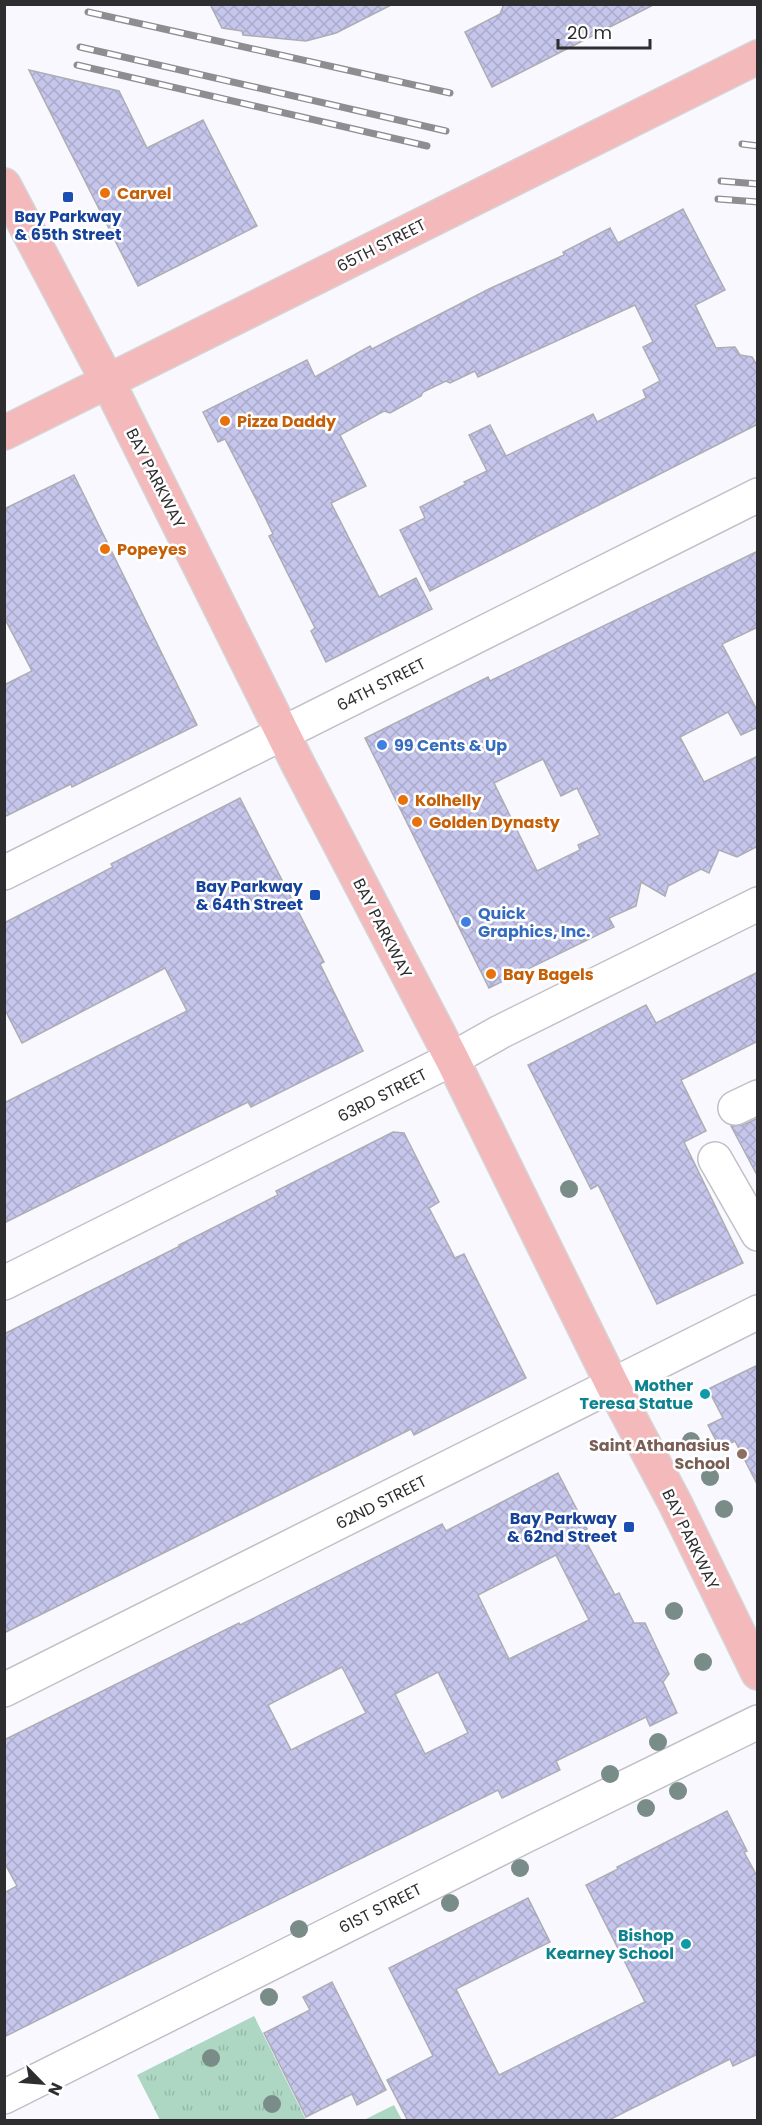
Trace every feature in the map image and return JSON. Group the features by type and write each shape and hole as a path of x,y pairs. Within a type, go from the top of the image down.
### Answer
{"main road":[{"name":"65TH STREET","path":"4,433 758,57"},
{"name":"BAY PARKWAY","path":"6,190 108,382 283,733 452,1059 758,1673"}],"street":[{"name":"64TH STREET","path":"4,873 758,495"},
{"name":"63RD STREET","path":"4,1283 758,904"},
{"path":"715,1159 758,1234"},
{"name":"62ND STREET","path":"4,1690 758,1312"},
{"name":"61ST STREET","path":"4,2097 758,1722"}],"green space":[{"path":"254,2016 306,2120 160,2120 137,2075"},
{"path":"394,2105 402,2120 364,2120"}],"building":[{"path":"210,4 393,4 336,33 306,41 243,35 242,31 222,28"},
{"path":"504,4 655,4 492,87 465,32 500,14"},
{"path":"29,70 119,91 147,148 203,120 257,226 138,286"},
{"path":"683,209 725,290 695,305 716,348 735,347 740,355 752,357 758,367 758,424 430,591 400,530 425,518 420,507 487,471 469,435 490,425 506,456 593,414 597,422 646,398 643,390 660,381 643,347 653,342 635,305 478,377 475,371 450,383 446,381 423,392 421,396 390,413 384,411 340,435 366,486 331,503 379,597 416,578 432,609 326,662 311,631 315,628 269,536 273,534 257,501 225,439 218,442 203,412 307,360 315,377 370,346 372,349 491,288 564,255 563,252 610,228 618,243"},
{"path":"74,475 197,725 72,787 71,784 4,817 4,685 32,671 4,617 4,509"},
{"path":"758,551 758,627 722,644 758,712 758,727 741,735 728,712 680,737 704,782 758,756 758,846 737,857 719,850 709,873 701,869 668,886 665,896 641,882 636,906 609,918 614,927 489,988 365,738 488,677 490,681","holes":["543,759 561,796 577,788 600,835 578,845 580,850 537,871 494,783"]},
{"path":"240,798 324,962 320,964 363,1051 251,1107 248,1102 4,1223 4,1103 187,1011 165,968 22,1043 4,1008 4,923 113,867 111,864"},
{"path":"758,972 758,1041 681,1080 706,1131 684,1142 743,1263 657,1304 598,1185 591,1189 528,1065 646,1005 656,1023"},
{"path":"758,1118 758,1177 731,1126 743,1125"},
{"path":"393,1132 404,1133 439,1202 429,1208 455,1258 464,1254 526,1378 414,1435 411,1429 4,1633 4,1334 180,1246 278,1195 276,1191"},
{"name":"Saint Athanasius School","path":"758,1365 758,1486 735,1441 720,1448 708,1425 723,1418 708,1389"},
{"path":"558,1473 587,1529 581,1532 615,1595 619,1593 634,1623 645,1623 669,1674 663,1682 677,1713 650,1726 646,1717 556,1761 560,1770 502,1798 498,1790 4,2037 4,1893 17,1886 4,1862 4,1740 442,1524 446,1531","holes":["556,1555 589,1620 509,1659 478,1595","342,1667 366,1713 291,1750 268,1705","438,1672 468,1733 425,1754 395,1694"]},
{"name":"Bishop Kearney School","path":"727,1811 758,1878 758,2054 733,2066 730,2059 607,2121 408,2121 387,2080 433,2056 389,1968 528,1898 550,1942 456,1989 499,2075 645,2002 586,1885"},
{"path":"332,1982 386,2090 357,2105 352,2094 306,2117 264,2033 310,2010 303,1997"}],"railway":[{"path":"88,12 450,93"},
{"path":"80,47 446,131"},
{"path":"77,65 427,146"},
{"path":"742,144 758,146"},
{"path":"721,181 758,184"},
{"path":"718,199 758,202"}],"place":[{"name":"Carvel","path":"105,193"},
{"name":"Bay Parkway & 65th Street","path":"68,197"},
{"name":"Pizza Daddy","path":"225,421"},
{"name":"Popeyes","path":"105,549"},
{"name":"99 Cents & Up","path":"382,745"},
{"name":"Kolhelly","path":"403,800"},
{"name":"Golden Dynasty","path":"417,822"},
{"name":"Bay Parkway & 64th Street","path":"315,895"},
{"name":"Quick Graphics, Inc.","path":"466,922"},
{"name":"Bay Bagels","path":"491,974"},
{"name":"Mother Teresa Statue","path":"705,1394"},
{"name":"Saint Athanasius School","path":"742,1454"},
{"name":"Bay Parkway & 62nd Street","path":"629,1527"},
{"name":"Bishop Kearney School","path":"686,1944"}]}
